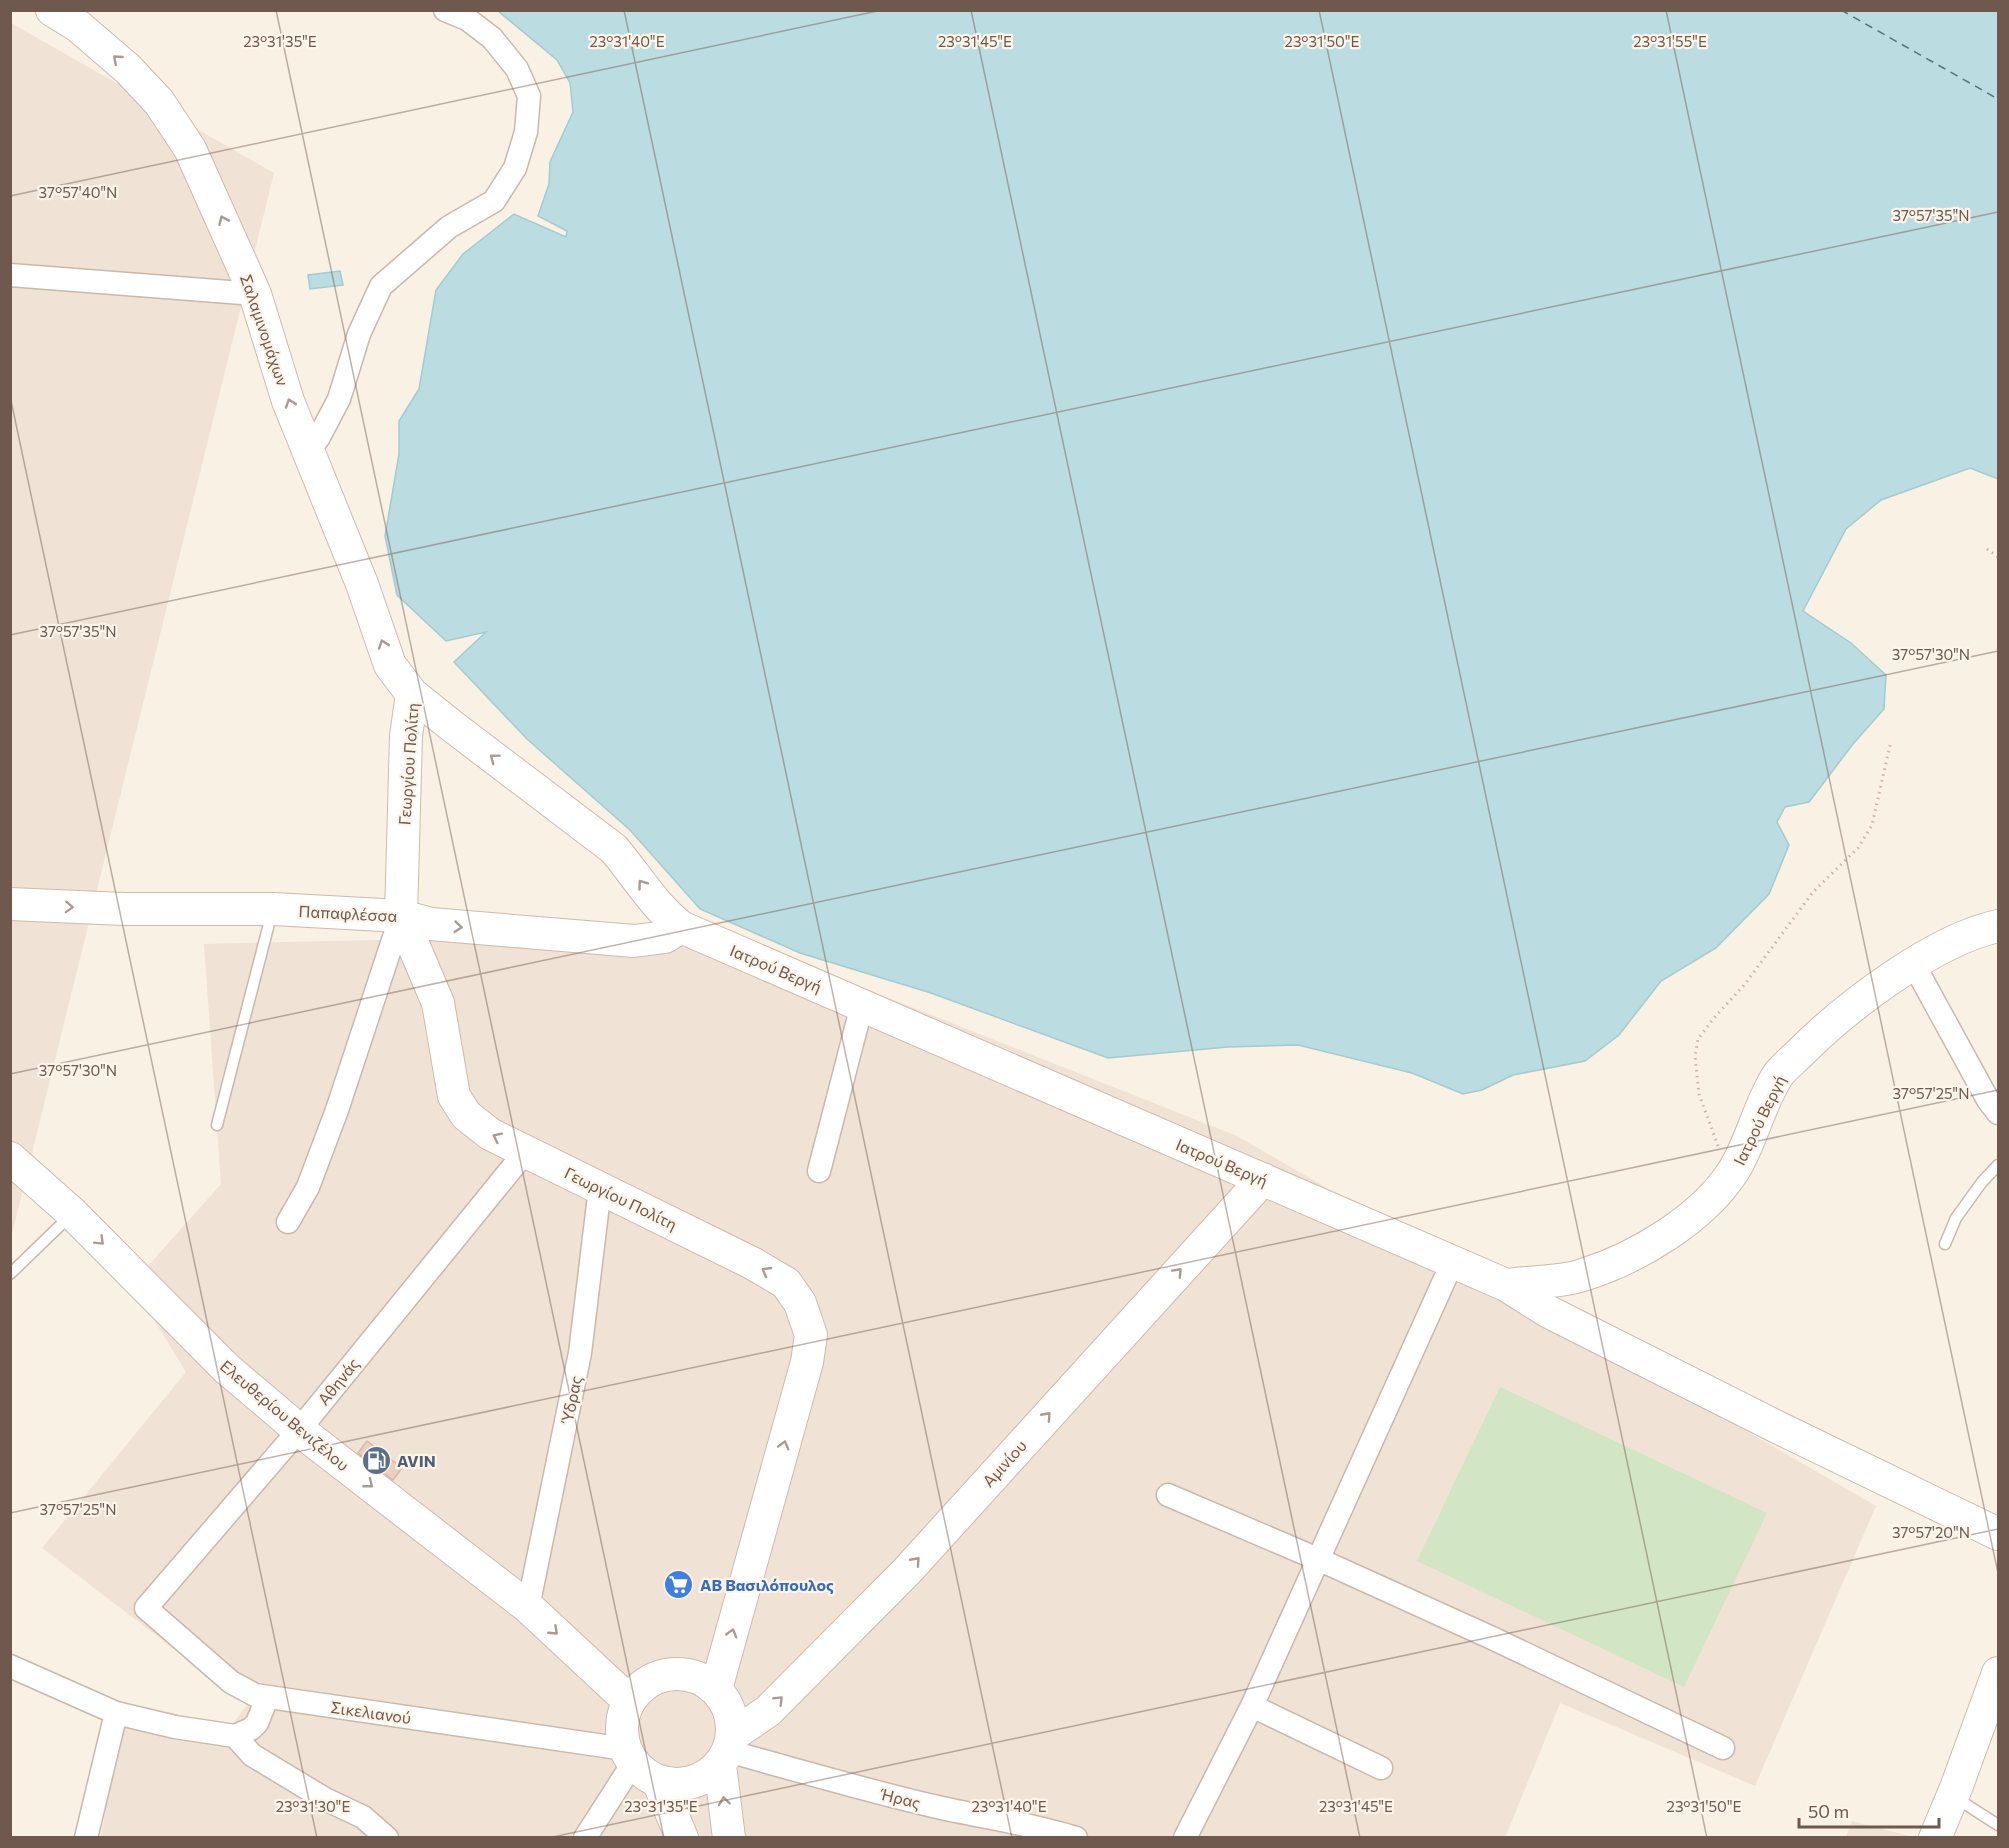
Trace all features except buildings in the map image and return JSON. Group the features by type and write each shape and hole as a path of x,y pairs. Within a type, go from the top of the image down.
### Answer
{"main road":[{"name":"Σαλαμινομάχων","path":"52,10 78,26 128,69 159,102 190,149 255,294 288,401 362,584 390,665 412,694"},
{"name":"Γεωργίου Πολίτη","path":"412,694 406,736 401,916 438,1003 454,1096 466,1115 490,1134 752,1263 786,1283 800,1303 811,1335 807,1362 716,1689"},
{"name":"Ιατρού Βεργή","path":"412,694 614,849 663,913 681,927 1506,1285 1581,1276 1619,1261 1658,1240 1695,1214 1734,1170 1779,1074 1810,1043 1861,999 1914,965 1946,946 1985,929 1998,926"},
{"name":"Παπαφλέσσα","path":"10,904 124,909 273,909 401,916 431,924 634,941 665,937 681,927"},
{"name":"Ελευθερίου Βενιζέλου","path":"10,1158 72,1214 226,1368 299,1430 528,1607 629,1701"},
{"name":"Αμινίου","path":"727,1750 907,1571 1263,1179"},
{"path":"1506,1285 1549,1312 1777,1427 1998,1534"},
{"path":"1935,1838 1953,1796 1998,1673"},
{"path":"682,1838 621,1733 623,1716 629,1701 640,1688 654,1679 670,1674 687,1674 716,1689 726,1702 732,1718 727,1750 729,1838"},
{"path":"638,1765 676,1785 692,1783 707,1776 727,1750"}],"street":[{"path":"308,452 319,437 339,399 359,334 381,285 448,227 494,201 515,168 526,132 529,96 517,69 492,38 467,19 445,10"},
{"path":"10,274 255,294"},
{"path":"288,1222 308,1187 333,1121 401,916"},
{"path":"1914,965 1988,1100 1998,1113"},
{"path":"819,1171 862,1005"},
{"name":"Αθηνάς","path":"146,1608 299,1430 526,1151"},
{"name":"Ύδρας","path":"528,1607 580,1353 600,1188"},
{"path":"1185,1838 1252,1706 1320,1560 1453,1261"},
{"path":"1168,1495 1320,1560 1492,1638 1723,1748"},
{"name":"Σικελιανού","path":"146,1608 231,1682 255,1695 638,1765"},
{"path":"10,1666 116,1713 175,1727 235,1736 251,1729 257,1723 267,1698"},
{"path":"1252,1706 1382,1768"},
{"path":"86,1838 116,1713"},
{"path":"235,1736 252,1755 325,1799 363,1817 387,1838"},
{"name":"Ήρας","path":"727,1750 866,1789 935,1806 1047,1828 1076,1838"},
{"path":"585,1838 638,1765"}],"lane":[{"path":"217,1125 273,909"},
{"path":"1945,1244 1956,1218 1982,1182 1998,1165"},
{"path":"10,1274 72,1214"},
{"path":"1953,1796 1998,1825"}],"path":[{"path":"1987,549 1998,557"},
{"path":"1734,1170 1716,1142 1699,1094 1695,1056 1698,1039 1745,984 1787,924 1813,892 1858,848 1872,825 1891,741"}],"shaded area":[{"path":"11,23 274,173 11,1238"},
{"path":"722,932 1237,1136 1876,1506 1755,1786 1560,1703 1505,1838 101,1837 122,1708 231,1726 247,1705 42,1548 186,1372 132,1284 221,1184 204,944"},
{"path":"1852,1821 1913,1837 1846,1837"}],"green space":[{"path":"1500,1387 1767,1513 1684,1687 1417,1561"}],"water":[{"path":"498,11 1998,11 1998,479 1970,468 1881,500 1846,529 1803,611 1851,643 1886,675 1884,709 1853,744 1809,802 1785,807 1777,822 1789,845 1769,894 1716,948 1661,981 1619,1035 1585,1061 1513,1075 1482,1090 1463,1094 1412,1073 1298,1045 1228,1047 1108,1058 931,993 800,953 700,909 630,830 527,739 454,662 486,632 446,641 397,595 385,536 399,454 399,421 419,389 436,290 463,254 514,214 566,237 567,231 538,216 549,184 550,162 573,112 570,83 557,60"},
{"path":"340,271 343,285 310,289 308,275"}],"ferry route":[{"path":"1841,10 1998,99"}],"place":[{"name":"AVIN","path":"376,1460"},
{"name":"ΑΒ Βασιλόπουλος","path":"679,1584"}]}
